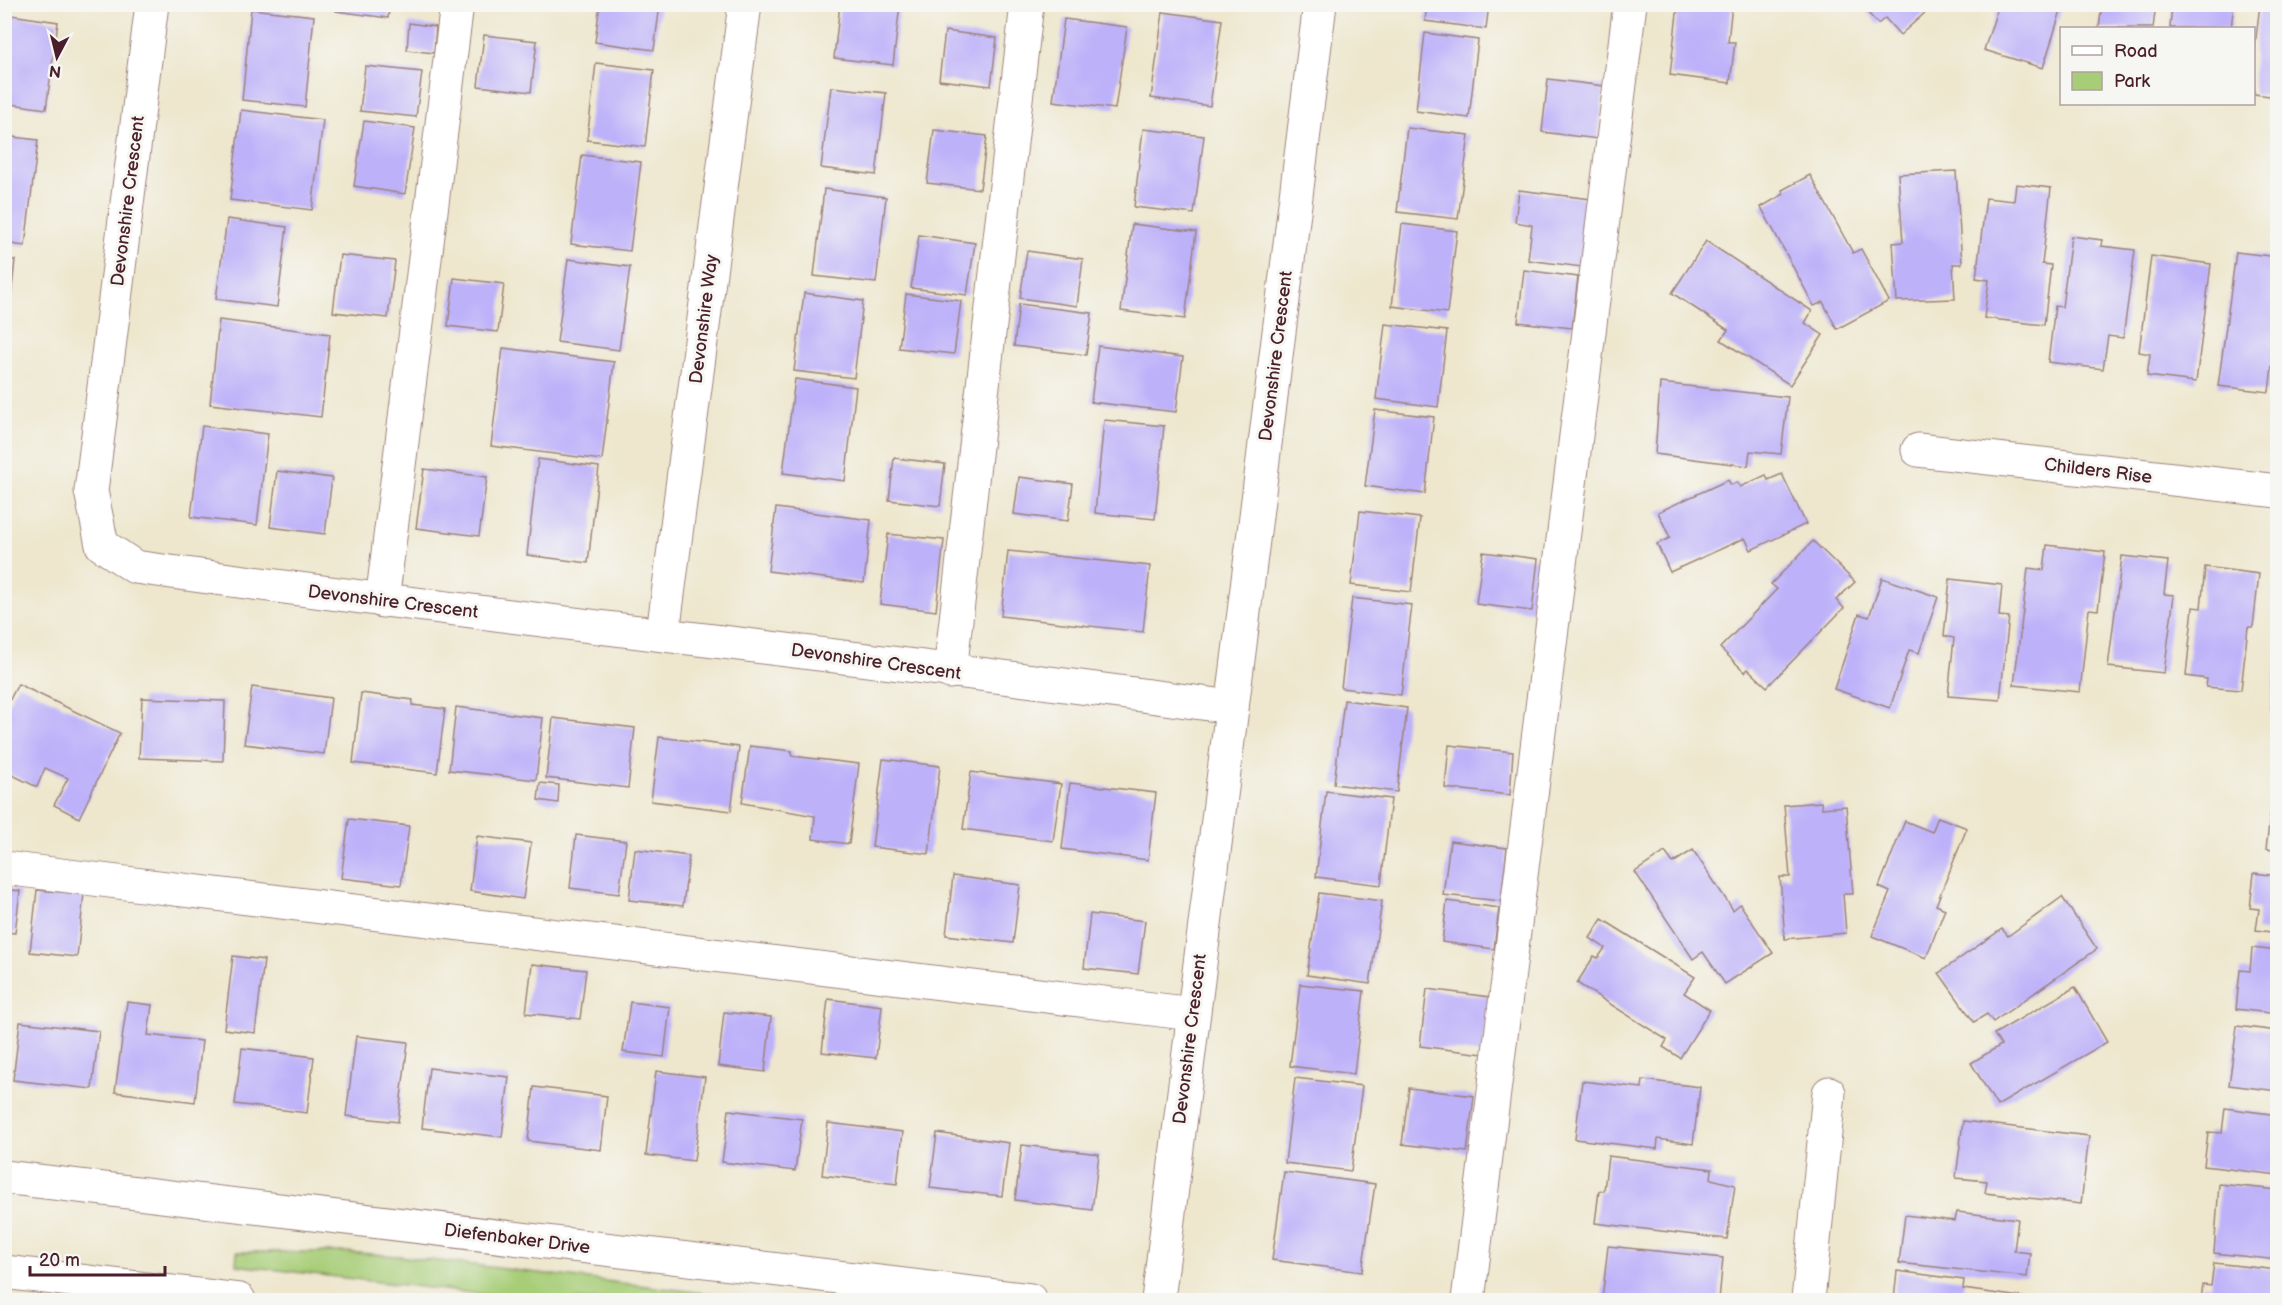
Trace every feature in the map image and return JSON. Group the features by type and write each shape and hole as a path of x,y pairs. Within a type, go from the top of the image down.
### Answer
{"street":[{"name":"Devonshire Crescent","path":"152,4 91,491 102,545 135,567 382,602 663,633 1232,707"},
{"path":"382,602 457,4"},
{"name":"Devonshire Way","path":"663,633 745,4"},
{"path":"950,672 1027,4"},
{"name":"Devonshire Crescent","path":"1158,1300 1320,4"},
{"path":"1468,1300 1630,4"},
{"name":"Childers Rise","path":"1918,450 2277,491"},
{"path":"4,868 1193,1014"},
{"path":"1808,1300 1829,1093"},
{"name":"Diefenbaker Drive","path":"4,1177 1030,1300"},
{"path":"4,1272 159,1296 239,1300"}],"green space":[{"path":"237,1252 345,1252 398,1256 762,1300 529,1300 236,1265"}],"building":[{"path":"337,4 390,4 388,18 336,11"},
{"path":"600,4 660,4 654,50 595,42"},
{"path":"840,4 900,4 893,65 834,58"},
{"path":"1427,4 1489,4 1486,29 1425,21"},
{"path":"1678,4 1732,4 1728,42 1735,42 1730,83 1670,75"},
{"path":"1860,4 1935,4 1900,35 1885,18 1878,24"},
{"path":"1999,4 2063,4 2043,68 1984,50"},
{"path":"2102,4 2156,4 2153,27 2099,27"},
{"path":"2172,4 2234,4 2231,27 2170,27"},
{"path":"2260,4 2278,4 2278,97 2255,94 2255,46"},
{"path":"251,9 314,16 305,107 242,100"},
{"path":"1163,12 1222,20 1210,106 1151,98"},
{"path":"4,14 58,22 46,109 4,103"},
{"path":"1064,19 1127,27 1115,109 1053,101"},
{"path":"409,23 436,27 434,53 407,50"},
{"path":"945,31 997,38 991,86 939,80"},
{"path":"1425,33 1478,40 1469,118 1416,111"},
{"path":"484,35 537,41 531,92 478,86"},
{"path":"596,63 654,70 645,147 587,140"},
{"path":"365,66 422,72 416,117 360,111"},
{"path":"1548,79 1604,86 1598,139 1542,132"},
{"path":"831,87 886,93 876,175 821,168"},
{"path":"241,110 323,120 312,210 230,200"},
{"path":"364,121 415,128 405,194 354,186"},
{"path":"1407,128 1469,135 1458,219 1397,212"},
{"path":"1143,129 1204,136 1194,214 1134,207"},
{"path":"934,130 987,136 980,189 927,183"},
{"path":"4,136 38,140 25,246 4,243"},
{"path":"582,155 641,162 630,251 571,244"},
{"path":"1956,171 1962,264 1953,264 1955,299 1897,301 1893,243 1903,242 1898,174"},
{"path":"1810,175 1853,253 1861,249 1889,301 1837,329 1823,302 1814,306 1761,207 1784,194 1782,190"},
{"path":"2016,184 2051,188 2042,264 2051,265 2044,325 1984,318 1989,280 1976,278 1986,198 2014,201"},
{"path":"824,189 886,197 876,283 814,276"},
{"path":"1519,190 1591,199 1582,267 1528,260 1532,225 1515,222"},
{"path":"227,219 287,227 277,307 216,299"},
{"path":"1132,224 1196,232 1185,319 1121,311"},
{"path":"1402,224 1457,231 1447,313 1392,306"},
{"path":"919,235 975,243 967,295 911,288"},
{"path":"2071,236 2102,240 2101,246 2135,250 2123,338 2108,336 2103,369 2048,362 2055,306 2062,307"},
{"path":"1706,241 1812,311 1805,323 1823,335 1790,385 1721,340 1728,330 1672,293"},
{"path":"1027,251 1083,259 1077,306 1020,298"},
{"path":"2236,252 2278,257 2278,367 2272,366 2269,392 2218,386"},
{"path":"340,255 395,261 388,318 333,312"},
{"path":"2151,256 2211,264 2196,382 2147,376 2150,354 2139,352"},
{"path":"4,259 15,260 6,343 4,343"},
{"path":"568,259 630,267 619,350 557,342"},
{"path":"1524,270 1578,277 1572,328 1518,322"},
{"path":"454,278 504,284 498,332 448,326"},
{"path":"804,293 863,301 854,378 794,371"},
{"path":"906,294 961,301 954,354 899,348"},
{"path":"1019,304 1092,313 1086,355 1014,346"},
{"path":"219,320 330,334 321,417 210,404"},
{"path":"1385,324 1447,331 1438,407 1376,399"},
{"path":"1098,346 1183,357 1176,412 1091,402"},
{"path":"503,348 614,362 602,460 491,446"},
{"path":"795,379 856,387 845,481 783,473"},
{"path":"1660,383 1788,397 1781,454 1750,451 1748,466 1655,454"},
{"path":"1375,410 1434,417 1425,494 1365,486"},
{"path":"1104,420 1164,426 1155,519 1095,513"},
{"path":"202,426 268,434 257,525 191,517"},
{"path":"894,458 945,464 940,506 889,500"},
{"path":"538,459 599,467 588,563 527,555"},
{"path":"424,469 487,477 479,536 416,528"},
{"path":"277,471 332,478 325,534 270,527"},
{"path":"1782,474 1806,524 1751,550 1745,538 1670,572 1657,544 1670,538 1658,512 1728,480 1731,485 1737,482 1740,487 1766,475 1768,480"},
{"path":"1019,477 1073,484 1068,521 1014,514"},
{"path":"776,508 871,520 864,583 768,571"},
{"path":"1360,511 1420,518 1411,592 1351,585"},
{"path":"888,534 944,540 936,611 880,604"},
{"path":"1813,541 1855,582 1836,600 1844,608 1767,687 1748,669 1745,672 1720,648 1777,589 1771,584"},
{"path":"2047,545 2105,552 2098,610 2089,609 2080,692 2014,685 2028,568 2044,570"},
{"path":"1008,551 1150,566 1143,632 1001,616"},
{"path":"1483,552 1538,559 1532,611 1476,604"},
{"path":"2122,556 2168,561 2164,594 2174,595 2164,673 2108,667"},
{"path":"2205,567 2259,574 2253,627 2248,627 2241,690 2206,687 2207,679 2186,676 2193,607 2201,608"},
{"path":"1882,578 1938,597 1919,653 1909,650 1890,708 1834,689 1859,614 1869,617"},
{"path":"1950,579 2002,585 1999,616 2009,617 2000,700 1948,696 1954,638 1944,636"},
{"path":"1352,598 1412,605 1401,695 1341,688"},
{"path":"2276,670 2278,670 2278,711 2271,710"},
{"path":"18,684 120,733 79,818 54,805 68,778 45,768 37,787 4,771 4,711"},
{"path":"252,687 331,698 324,754 244,744"},
{"path":"361,693 413,700 412,705 445,709 437,773 353,763"},
{"path":"142,698 225,701 223,761 139,758"},
{"path":"1344,700 1407,708 1397,792 1334,784"},
{"path":"456,707 543,718 536,780 449,770"},
{"path":"553,718 635,728 628,788 546,778"},
{"path":"659,737 739,747 731,811 651,801"},
{"path":"1449,745 1513,752 1510,795 1445,788"},
{"path":"750,746 792,751 792,756 859,764 849,844 813,839 815,816 742,803"},
{"path":"883,759 940,766 929,854 872,847"},
{"path":"971,772 1061,784 1053,841 963,829"},
{"path":"540,783 559,785 558,803 538,800"},
{"path":"1070,783 1156,793 1148,860 1062,849"},
{"path":"1326,791 1391,799 1381,885 1316,877"},
{"path":"2273,792 2278,792 2278,851 2266,849"},
{"path":"1821,802 1822,808 1846,806 1853,894 1843,894 1846,933 1785,939 1780,877 1790,877 1784,805"},
{"path":"1938,817 1967,828 1936,905 1945,909 1926,958 1872,936 1890,892 1879,887 1905,821 1932,832"},
{"path":"349,819 409,826 401,885 341,878"},
{"path":"576,835 626,841 619,894 570,888"},
{"path":"477,836 531,843 523,899 470,891"},
{"path":"1450,841 1507,848 1501,901 1443,895"},
{"path":"635,849 689,856 683,906 629,900"},
{"path":"1693,850 1733,910 1740,904 1773,953 1725,984 1703,952 1693,959 1635,872 1665,852 1673,863"},
{"path":"2254,873 2278,876 2278,933 2256,930 2259,909 2250,908"},
{"path":"953,876 1020,885 1013,943 946,935"},
{"path":"4,889 20,891 15,933 4,932"},
{"path":"37,890 84,894 77,957 30,952"},
{"path":"1319,893 1382,901 1370,984 1307,975"},
{"path":"2062,897 2097,949 1993,1022 1987,1014 1974,1022 1939,973 2002,929 2008,936"},
{"path":"1447,901 1499,908 1494,949 1442,942"},
{"path":"1090,914 1145,921 1138,974 1084,968"},
{"path":"1602,919 1695,977 1684,993 1710,1010 1680,1058 1663,1047 1667,1040 1577,983 1594,956 1598,958 1605,948 1590,938"},
{"path":"2252,948 2278,951 2278,1014 2236,1009 2240,970 2250,971"},
{"path":"233,956 264,960 255,1033 224,1029"},
{"path":"532,964 586,970 580,1019 526,1013"},
{"path":"1300,984 1364,991 1354,1074 1290,1066"},
{"path":"2075,987 2107,1042 1997,1106 1971,1063 2001,1045 1994,1034"},
{"path":"1427,989 1490,997 1483,1054 1420,1046"},
{"path":"828,999 882,1006 876,1058 822,1052"},
{"path":"127,1002 152,1005 148,1035 202,1041 195,1102 115,1092"},
{"path":"630,1002 670,1007 664,1057 623,1052"},
{"path":"724,1012 771,1017 765,1072 718,1066"},
{"path":"20,1022 99,1031 92,1089 13,1080"},
{"path":"2237,1026 2278,1031 2278,1091 2229,1085"},
{"path":"356,1036 408,1042 398,1122 346,1116"},
{"path":"242,1048 314,1057 307,1113 235,1104"},
{"path":"429,1068 509,1077 502,1137 422,1128"},
{"path":"656,1071 705,1077 694,1161 646,1155"},
{"path":"1295,1078 1362,1086 1351,1171 1285,1163"},
{"path":"1643,1080 1700,1087 1693,1144 1658,1139 1657,1149 1575,1139 1582,1081 1642,1088"},
{"path":"534,1087 607,1096 601,1150 528,1141"},
{"path":"1409,1088 1474,1096 1467,1152 1402,1144"},
{"path":"2225,1108 2278,1115 2278,1175 2204,1166 2208,1132 2222,1133"},
{"path":"729,1110 802,1119 795,1171 722,1162"},
{"path":"1963,1121 2089,1136 2081,1204 1985,1193 1987,1181 1956,1178"},
{"path":"828,1123 903,1132 897,1184 822,1175"},
{"path":"937,1133 1009,1143 1002,1196 930,1188"},
{"path":"1022,1145 1099,1154 1092,1210 1015,1200"},
{"path":"1608,1156 1712,1169 1711,1179 1735,1185 1727,1239 1595,1223 1599,1191 1604,1191"},
{"path":"1284,1172 1375,1184 1362,1272 1272,1260"},
{"path":"2219,1184 2278,1190 2278,1260 2214,1253"},
{"path":"1957,1212 2018,1219 2014,1251 2030,1253 2027,1277 1899,1263 1905,1215 1955,1221"},
{"path":"1608,1246 1723,1258 1719,1300 1602,1300"},
{"path":"2214,1263 2278,1270 2278,1300 2201,1300 2203,1285 2211,1286"},
{"path":"1897,1271 1964,1280 1963,1289 2042,1300 1894,1300"}]}
